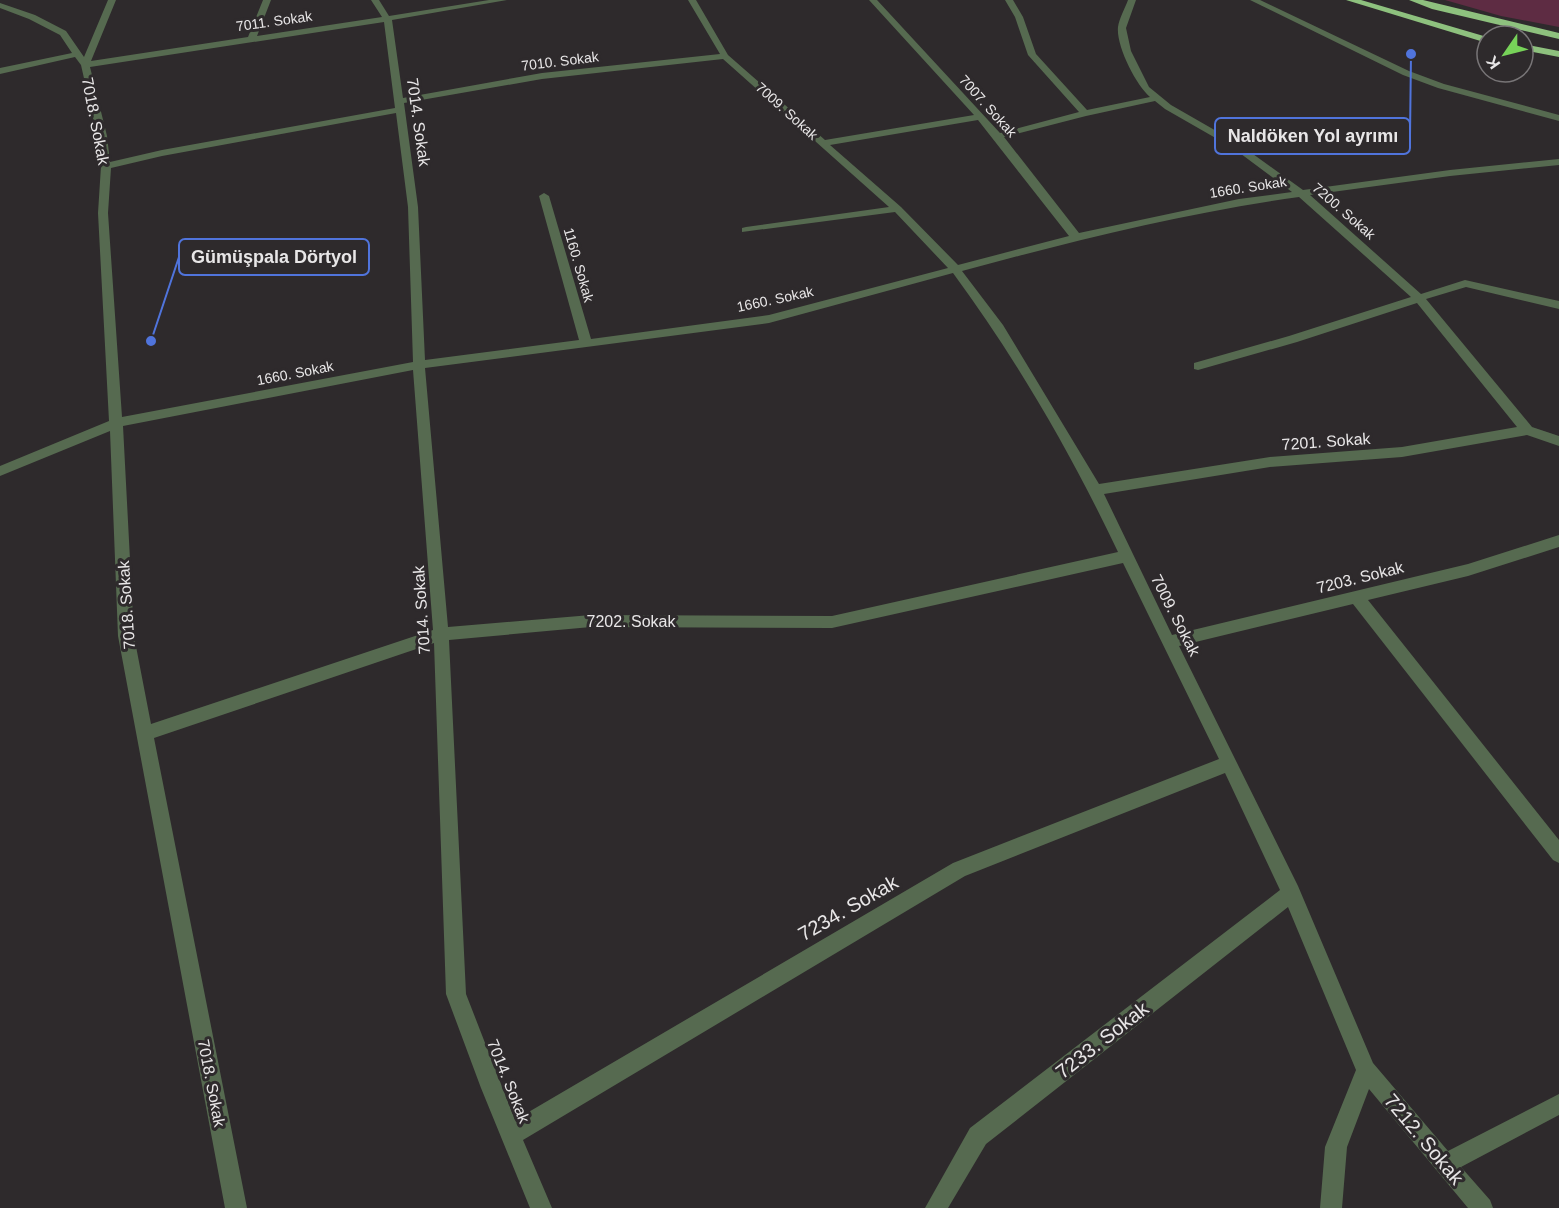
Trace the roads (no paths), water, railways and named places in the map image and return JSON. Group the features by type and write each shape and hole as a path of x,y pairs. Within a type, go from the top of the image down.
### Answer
{"highway":[{"path":"1414,0 1466,15 1559,36"},
{"path":"1357,1 1475,36"},
{"path":"1535,49 1559,54"}],"street":[{"name":"7018. Sokak","path":"112,0 81,59 102,136 106,166 102,213 116,423 126,636 236,1208"},
{"path":"252,38 267,0"},
{"name":"7014. Sokak","path":"375,0 388,20 413,207 419,365 441,634 456,994 491,1088 541,1208"},
{"name":"7011. Sokak","path":"0,71 388,20 503,0"},
{"name":"7009. Sokak","path":"692,0 725,56 897,209 955,269 997,325 1095,490 1168,642 1182,665 1291,893 1366,1070"},
{"name":"7007. Sokak","path":"873,0 998,136 1076,237"},
{"path":"1009,0 1019,17 1032,55 1085,113"},
{"name":"7200. Sokak","path":"1132,0 1122,27 1127,51 1145,88 1156,98 1236,146 1302,194 1418,297 1527,430"},
{"path":"1254,0 1322,34 1423,79 1524,110 1559,118"},
{"path":"0,4 63,33 81,59"},
{"name":"7010. Sokak","path":"106,166 542,76 725,56"},
{"path":"998,136 1085,113 1156,98"},
{"path":"823,143 981,117"},
{"name":"1660. Sokak","path":"0,471 116,423 419,365 769,319 1076,237 1239,202 1450,173 1559,162"},
{"name":"1160. Sokak","path":"544,196 586,343"},
{"path":"746,230 897,209"},
{"path":"1198,366 1293,339 1465,283 1559,305"},
{"name":"7201. Sokak","path":"1095,490 1270,462 1402,452 1527,430 1559,441"},
{"name":"7203. Sokak","path":"1168,642 1468,570 1559,541"},
{"name":"7202. Sokak","path":"144,734 248,697 441,634 591,621 832,622 1126,556"},
{"path":"1357,597 1559,854"},
{"name":"7234. Sokak","path":"511,1136 661,1044 959,869 1229,763"},
{"name":"7233. Sokak","path":"936,1208 978,1136 1291,893"},
{"path":"1331,1208 1336,1148 1366,1070"},
{"name":"7212. Sokak","path":"1366,1070 1482,1208"},
{"path":"1444,1164 1559,1104"}],"place":[{"name":"Naldöken Yol ayrımı","path":"1411,54"},
{"name":"Gümüşpala Dörtyol","path":"151,341"}]}
